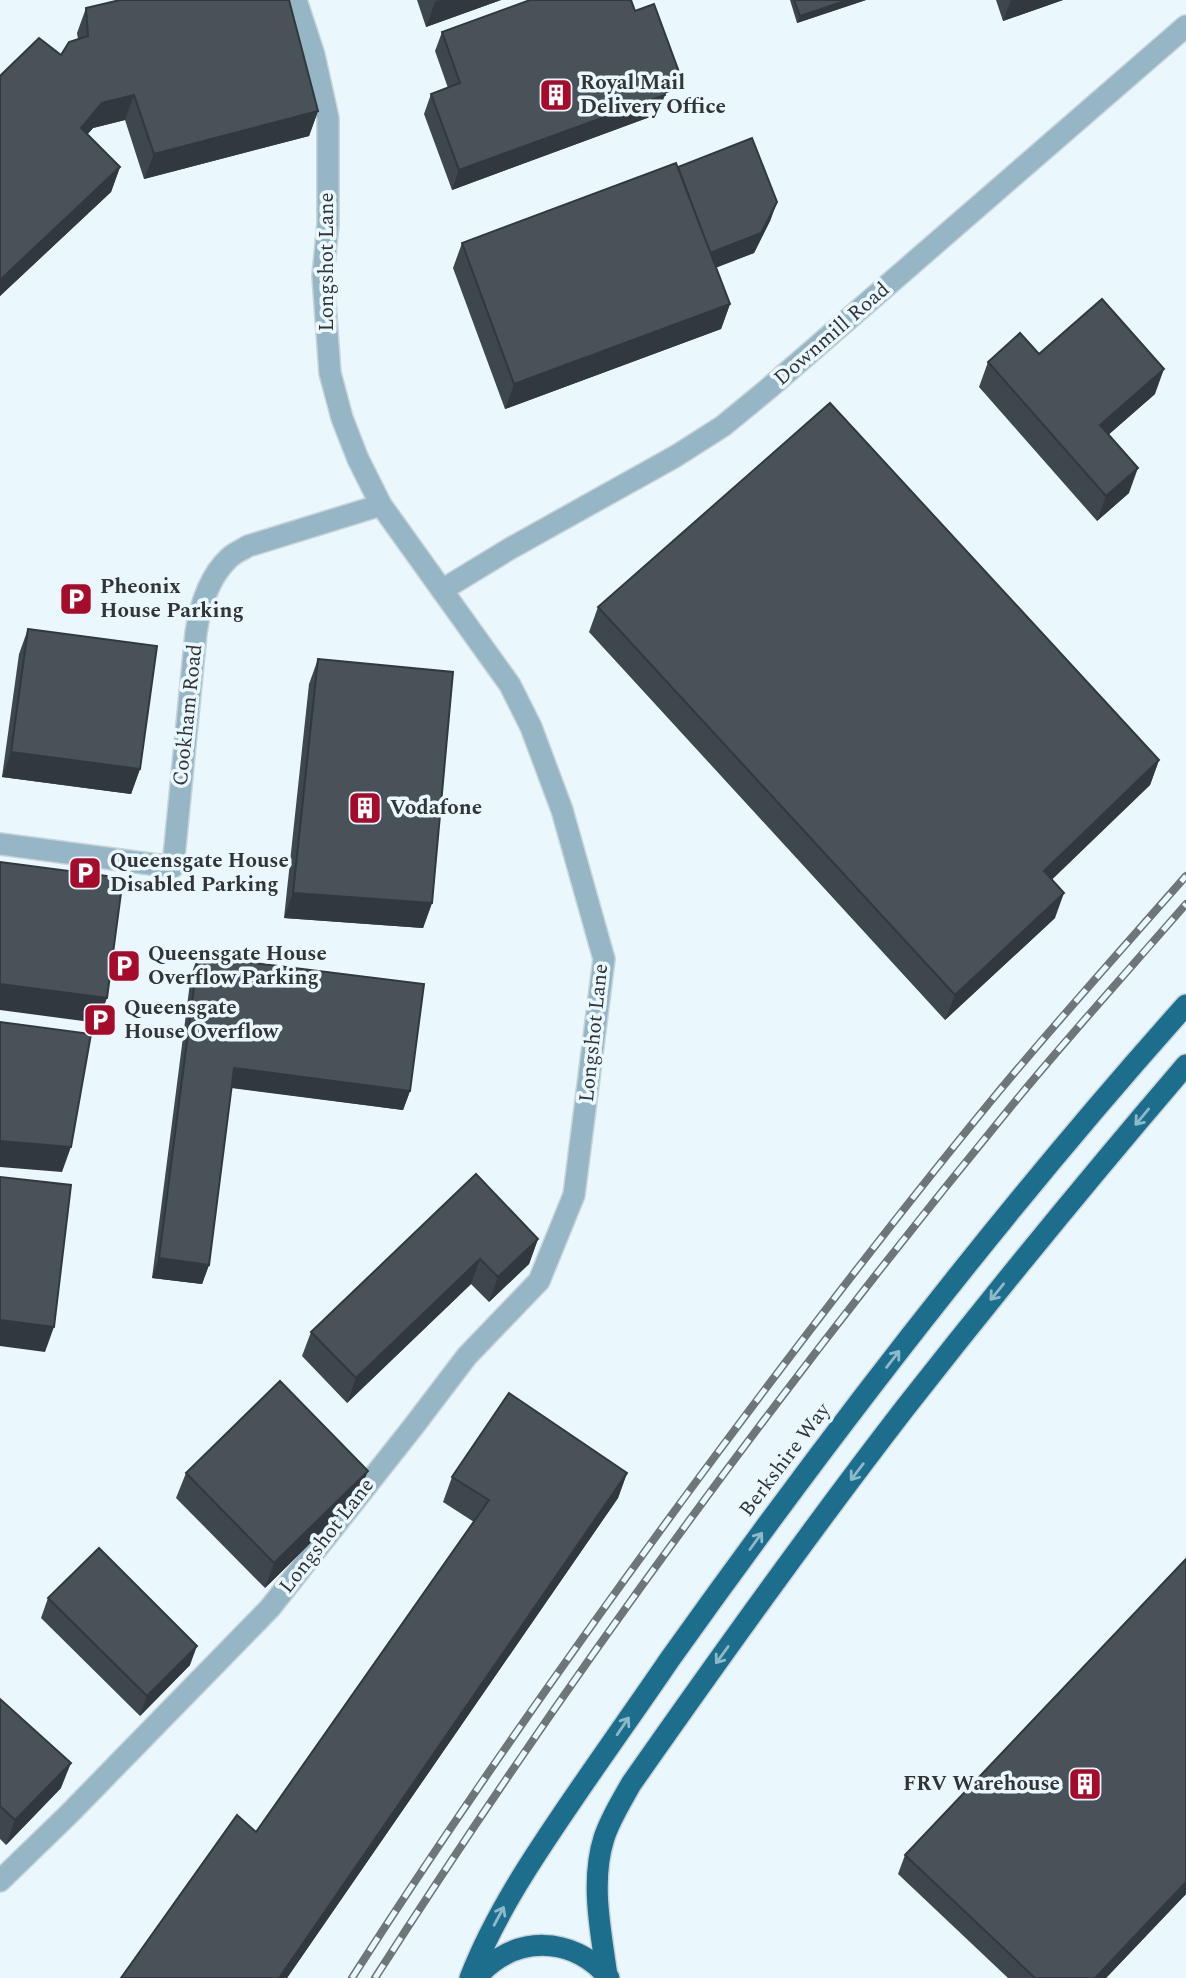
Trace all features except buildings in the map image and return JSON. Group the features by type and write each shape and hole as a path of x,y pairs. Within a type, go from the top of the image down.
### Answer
{"highway":[{"name":"Berkshire Way","path":"470,1978 504,1906 550,1833 632,1713 837,1430 1117,1083 1186,1005"},
{"path":"608,1977 599,1905 600,1858 604,1838 614,1813 631,1784 780,1575 904,1409 1038,1241 1186,1065"},
{"path":"476,1978 498,1959 528,1947 542,1945 572,1950 584,1956 608,1977"}],"street":[{"name":"Longshot Lane","path":"0,1881 270,1608 467,1356 539,1281 573,1195 604,959 562,810 531,727 510,685 381,505 358,459 342,418 330,373 323,276 328,224 328,118 314,55 296,0"},
{"name":"Downmill Road","path":"442,590 511,548 676,456 723,426 1186,26"},
{"name":"Cookham Road","path":"0,845 173,867 196,633 206,593 216,573 230,556 248,546 381,505"}],"railway":[{"path":"352,1978 566,1661 773,1379 995,1096 1186,876"},
{"path":"375,1978 448,1865 601,1643 760,1426 924,1213 1074,1031 1186,904"}],"place":[{"name":"Royal Mail Delivery Office","path":"556,95"},
{"name":"Pheonix House Parking","path":"76,599"},
{"name":"Vodafone","path":"365,808"},
{"name":"Queensgate House Disabled Parking","path":"85,873"},
{"name":"Queensgate House Overflow Parking","path":"124,966"},
{"name":"Queensgate House Overflow","path":"100,1020"},
{"name":"FRV Warehouse","path":"1085,1784"}]}
